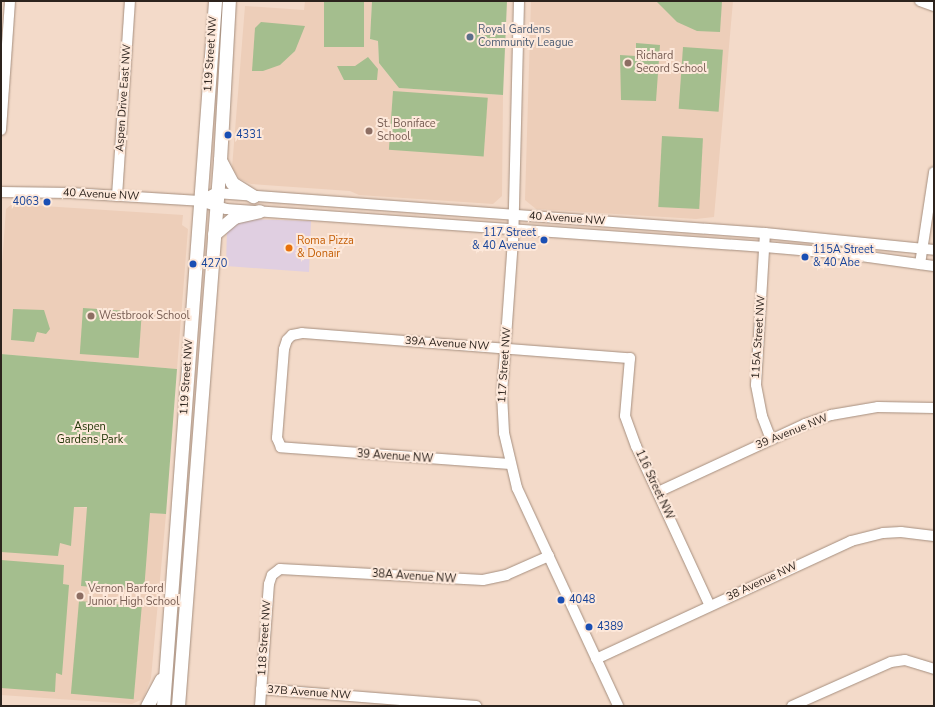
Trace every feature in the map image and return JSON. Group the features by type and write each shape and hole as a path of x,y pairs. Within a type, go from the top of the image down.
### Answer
{"main road":[{"name":"119 Street NW","path":"162,706 215,1"},
{"name":"119 Street NW","path":"178,706 216,193 220,160 229,1"},
{"path":"220,160 232,183 253,196"},
{"path":"214,234 234,217 260,211"},
{"path":"147,706 165,672"}],"street":[{"path":"1,130 10,1"},
{"name":"Aspen Drive East NW","path":"117,196 130,1"},
{"name":"117 Street NW","path":"519,1 513,229 502,406 510,464 517,488 618,706"},
{"path":"920,1 934,6"},
{"path":"920,264 934,172"},
{"name":"40 Avenue NW","path":"1,192 117,196 200,201 215,207 260,211 765,247 934,266"},
{"path":"200,201 216,193"},
{"name":"40 Avenue NW","path":"216,193 513,216 765,233 934,250"},
{"name":"115A Street NW","path":"765,233 756,385 762,416 771,439"},
{"name":"39A Avenue NW","path":"281,447 277,438 284,349 289,337 302,333 630,358"},
{"name":"116 Street NW","path":"630,358 626,416 658,492 710,606"},
{"name":"39 Avenue NW","path":"658,492 771,439 816,420 847,411 890,406 934,408"},
{"name":"39 Avenue NW","path":"281,447 510,464"},
{"name":"38 Avenue NW","path":"596,659 851,541 895,532 934,536"},
{"name":"38A Avenue NW","path":"275,571 289,567 483,580 506,575 548,556"},
{"name":"118 Street NW","path":"260,706 269,584 275,571"},
{"path":"792,706 891,662 905,660 934,669"},
{"name":"37B Avenue NW","path":"261,689 476,706"}],"shaded area":[{"name":"St. Boniface School","path":"305,1 372,1 370,39 378,41 379,63 399,88 503,95 502,196 493,204 359,195 350,191 251,184 240,179 232,168 245,6 304,10"},
{"name":"Richard Secord School","path":"531,1 733,1 714,217 696,219 536,209 525,200"},
{"name":"Westbrook School","path":"12,204 183,215 182,225 188,229 177,369 1,354 1,278 6,209"},
{"path":"246,219 311,221 309,272 226,266 227,229 230,224"},
{"name":"Vernon Barford Junior High School","path":"1,501 166,514 151,678 143,699 132,704 1,695"}],"green space":[{"path":"324,1 364,1 364,47 324,47"},
{"path":"372,1 507,1 503,95 399,88 379,63 378,41 370,39"},
{"path":"656,1 722,1 720,32 697,31 677,22"},
{"path":"261,22 305,26 295,51 280,65 263,71 252,71 255,28"},
{"path":"636,43 660,45 656,101 621,100 620,55 636,56"},
{"path":"683,47 723,50 719,112 679,109"},
{"path":"368,57 378,69 377,80 344,80 337,66 355,66"},
{"path":"393,91 488,98 484,156 389,150"},
{"path":"662,136 703,138 699,209 658,207"},
{"path":"83,308 142,312 139,358 80,354"},
{"path":"13,309 44,310 50,329 46,334 37,332 34,342 11,340"},
{"name":"Aspen Gardens Park","path":"1,354 177,369 166,514 150,513 144,591 81,586 87,507 74,507 71,546 60,543 58,556 1,552"},
{"path":"1,560 64,565 63,584 69,585 62,675 56,673 55,692 1,688"},
{"path":"79,601 142,606 134,699 71,694"}],"place":[{"name":"Royal Gardens Community League","path":"470,37"},
{"name":"Richard Secord School","path":"628,63"},
{"name":"St. Boniface School","path":"369,131"},
{"name":"4331","path":"228,135"},
{"name":"4063","path":"47,202"},
{"name":"117 Street & 40 Avenue","path":"544,240"},
{"name":"Roma Pizza & Donair","path":"289,248"},
{"name":"115A Street & 40 Abe","path":"805,257"},
{"name":"4270","path":"193,264"},
{"name":"Westbrook School","path":"91,316"},
{"name":"Vernon Barford Junior High School","path":"80,596"},
{"name":"4048","path":"561,600"},
{"name":"4389","path":"589,627"}]}
